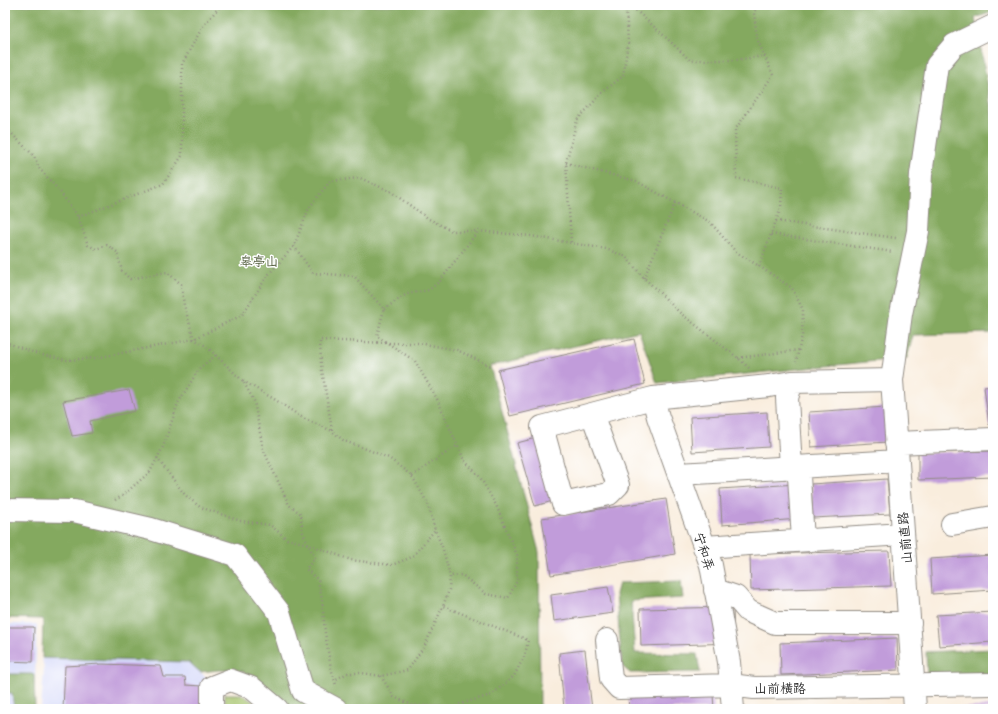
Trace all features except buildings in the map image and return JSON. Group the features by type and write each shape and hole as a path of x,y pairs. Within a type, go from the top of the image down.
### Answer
{"street":[{"name":"山前直路","path":"915,709 892,374 901,314 918,231 921,174 938,65 954,46 993,26"},
{"path":"592,414 653,398 769,386 792,382 892,374"},
{"path":"792,382 787,398 791,468 799,476 803,540"},
{"name":"宁和弄","path":"653,398 658,417 711,565 729,662 733,709"},
{"path":"678,474 791,468 993,439"},
{"path":"5,510 74,511 151,529 236,555 279,612 303,691 337,700"},
{"path":"952,524 993,517"},
{"path":"704,546 903,534"},
{"path":"715,590 736,597 748,611 775,623 910,623"},
{"name":"山前横路","path":"607,640 611,679 619,688 731,684 754,688 993,684"},
{"path":"212,709 212,687 230,680 252,688 277,709"}],"path":[{"path":"78,217 163,184 182,156 182,64 203,26 221,5"},
{"path":"378,5 392,5"},
{"path":"571,242 566,163 577,120 603,92 623,76 628,43 626,5"},
{"path":"630,5 690,60 735,60 764,56"},
{"path":"759,5 754,12 757,39 773,74 735,130 736,178 782,188 781,208 759,266"},
{"path":"5,112 9,130 34,156 39,168 61,193 78,217 88,245 96,249 106,245 117,252 122,271 130,280 167,272 181,284 184,305 194,339 206,346 243,381 303,418 332,431 344,441 362,446 389,458 412,476 428,504 450,576 449,590 443,606 425,645 408,670 381,676 362,673 348,673 334,680"},
{"path":"566,163 636,181 710,222 736,252 792,288 804,310 802,335 792,382"},
{"path":"5,342 38,354 66,360 96,358 194,339 242,315 268,275 294,246 309,208 330,181 360,178 390,191 429,219 452,232 478,231 531,236 606,249 626,256 644,278 679,312 738,358 769,386"},
{"path":"644,278 674,203"},
{"path":"776,221 914,248"},
{"path":"450,576 462,575 486,594 508,598 518,580 518,555 496,505 480,477 464,460 437,399 415,362 377,336 384,308 407,294 429,290 440,281 478,231"},
{"path":"771,234 914,248"},
{"path":"294,246 313,273 354,276 384,308"},
{"path":"332,431 321,364 320,340 387,343 419,342 457,350 490,366"},
{"path":"738,358 799,350"},
{"path":"86,514 122,496 150,472 163,447 178,403 199,369 216,355"},
{"path":"243,381 254,401 263,449 289,505 301,514 302,530 315,558 306,569 318,580 322,600 325,633 337,700"},
{"path":"412,476 458,445"},
{"path":"157,458 185,495 200,507 240,521 270,525 287,539 308,544 351,560 392,565 412,557 435,530"},
{"path":"381,676 394,697 412,705 450,708 492,695 514,676 525,655 528,640 443,606"}],"shaded area":[{"path":"5,624 37,624 34,709 5,709"},
{"path":"42,658 189,662 207,678 207,709 41,709 44,669"}],"green space":[{"name":"皋亭山","path":"5,5 993,5 993,12 975,18 993,113 993,333 913,335 907,358 657,383 639,331 490,366 539,552 540,709 289,709 243,671 219,670 200,672 189,662 42,658 43,619 5,618"},
{"path":"681,581 683,598 631,601 635,653 697,654 700,672 630,673 622,666 616,594 619,583"},
{"path":"993,649 993,676 927,677 926,652"},
{"path":"5,674 34,674 35,709 14,709 12,693 5,693"},
{"path":"225,694 241,694 264,709 225,709"}]}
